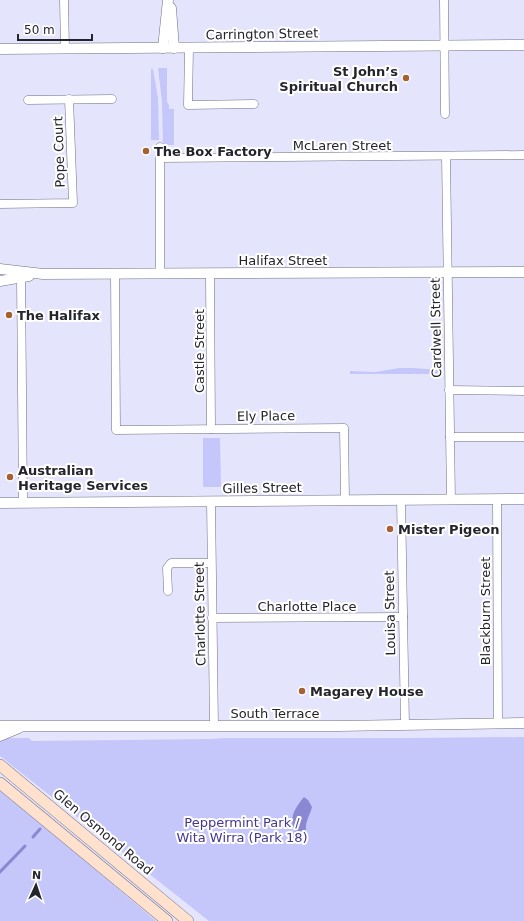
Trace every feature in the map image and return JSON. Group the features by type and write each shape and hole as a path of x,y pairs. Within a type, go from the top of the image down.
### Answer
{"main road":[{"name":"Glen Osmond Road","path":"0,765 188,921"},
{"name":"Glen Osmond Road","path":"0,783 167,921"},
{"path":"68,840 78,830"}],"street":[{"path":"64,0 64,49"},
{"path":"169,0 174,48"},
{"path":"163,48 169,0"},
{"path":"444,0 445,114"},
{"name":"Carrington Street","path":"0,49 524,45"},
{"path":"188,48 188,105 254,104"},
{"name":"Pope Court","path":"0,204 73,203 69,99"},
{"name":"Pope Court","path":"28,100 112,99"},
{"path":"160,147 160,274"},
{"name":"McLaren Street","path":"161,158 524,155"},
{"name":"Cardwell Street","path":"446,156 451,500"},
{"name":"Halifax Street","path":"0,269 43,274 524,272"},
{"name":"Halifax Street","path":"0,281 43,274"},
{"name":"Ely Place","path":"115,274 116,430 344,428 346,500"},
{"name":"Castle Street","path":"210,274 211,429"},
{"path":"21,277 23,503"},
{"path":"449,390 524,391"},
{"path":"450,437 524,437"},
{"name":"Blackburn Street","path":"497,499 498,724"},
{"name":"Gilles Street","path":"0,504 524,499"},
{"name":"Louisa Street","path":"400,500 405,725"},
{"name":"Charlotte Street","path":"211,502 214,726"},
{"path":"168,591 167,568 171,563 212,563"},
{"name":"Charlotte Place","path":"212,618 403,617"},
{"name":"South Terrace","path":"0,726 405,725 524,723"},
{"name":"South Terrace","path":"0,736 26,726"}],"green space":[{"path":"158,68 167,68 167,102 169,109 174,109 174,145 163,145 162,102"},
{"path":"151,69 153,69 158,98 159,140 151,140"},
{"path":"399,368 439,370 439,374 350,374 350,371 375,372"},
{"path":"203,438 220,438 221,487 203,487"},
{"name":"Peppermint Park / Wita Wirra (Park 18)","path":"524,737 524,921 209,921 0,756 0,738 29,738 32,741 224,738"},
{"path":"0,789 156,921 0,921"}],"shaded area":[{"path":"304,797 308,800 312,807 306,823 307,834 298,838 292,821 294,812"}],"waterway":[{"path":"33,837 40,829"},
{"path":"0,872 25,846"}],"place":[{"name":"St John’s Spiritual Church","path":"406,78"},
{"name":"The Box Factory","path":"146,151"},
{"name":"The Halifax","path":"9,315"},
{"name":"Australian Heritage Services","path":"10,477"},
{"name":"Mister Pigeon","path":"390,529"},
{"name":"Magarey House","path":"302,691"}]}
